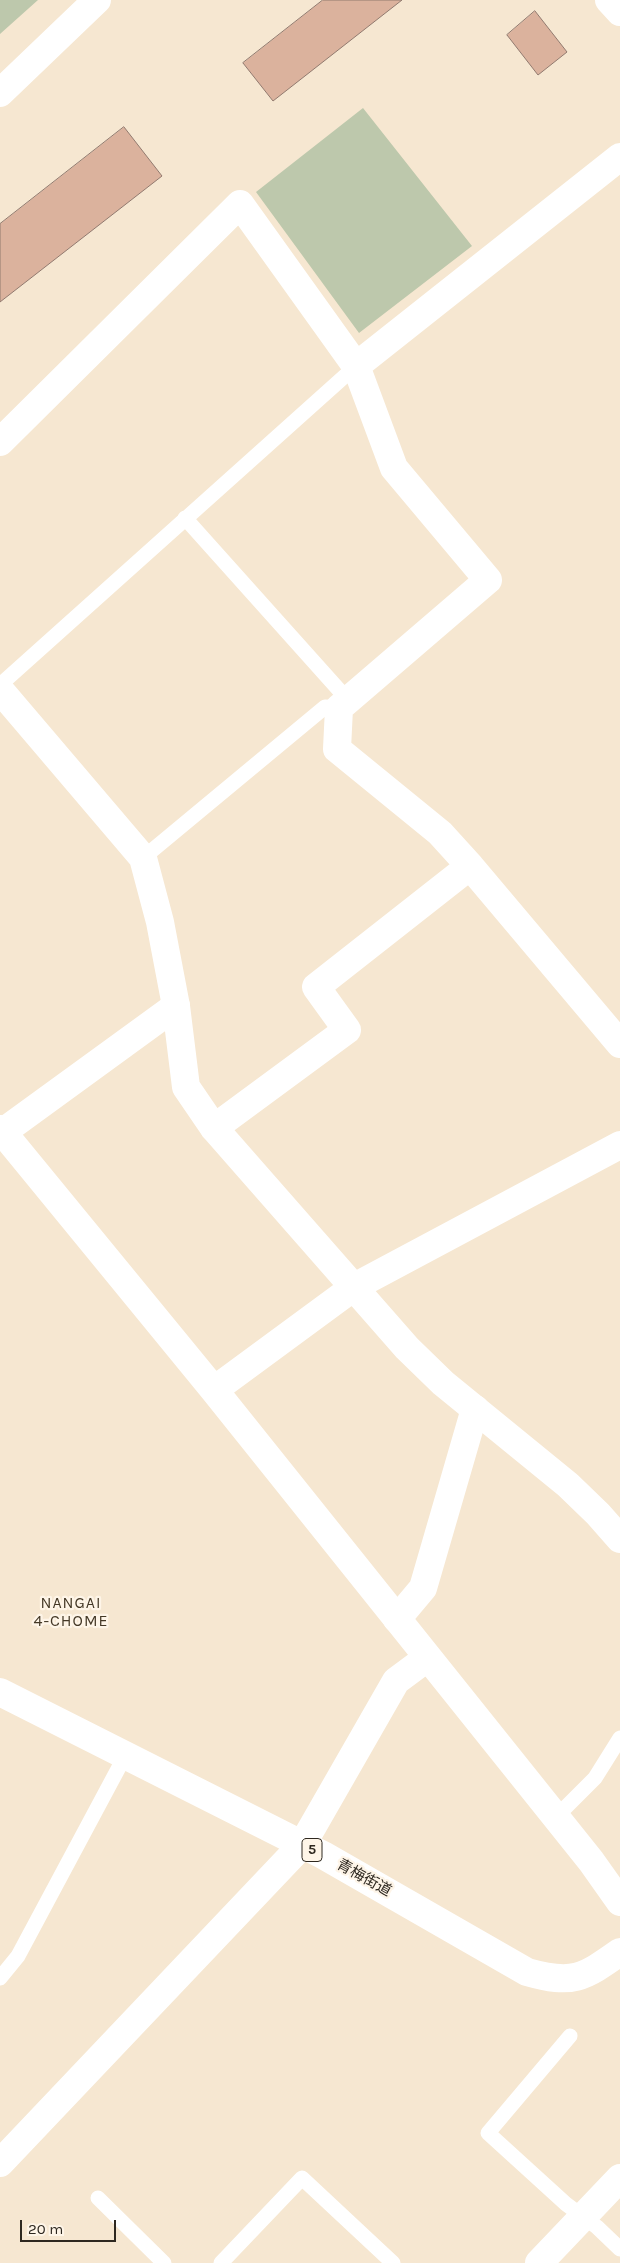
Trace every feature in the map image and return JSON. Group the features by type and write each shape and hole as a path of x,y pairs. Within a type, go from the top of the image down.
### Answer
{"street":[{"path":"0,93 97,0"},
{"path":"609,0 620,12"},
{"path":"356,366 620,157"},
{"path":"0,442 240,204 356,366 394,468 488,580 343,704 337,749 440,833 620,1044"},
{"path":"0,690 143,858 160,922 176,1006 186,1087 214,1128 407,1348 443,1383 568,1485 620,1539"},
{"path":"214,1128 347,1030 316,987 470,866"},
{"path":"176,1006 1,1131 214,1390 556,1817 620,1902"},
{"path":"214,1390 354,1287 620,1145"},
{"path":"397,1619 423,1588 474,1409"},
{"path":"0,2163 302,1845 396,1680 427,1658"},
{"name":"青梅街道","path":"0,1692 302,1845 527,1972 546,1977 578,1977 587,1974 620,1952"},
{"path":"540,2263 620,2178"}],"lane":[{"path":"0,684 356,366"},
{"path":"186,518 343,704"},
{"path":"143,858 325,707 343,704"},
{"path":"556,1817 595,1778 620,1738"},
{"path":"0,1978 18,1956 125,1756"},
{"path":"570,2036 488,2132 566,2204 620,2249"},
{"path":"221,2263 302,2178 393,2263"},
{"path":"98,2198 164,2263"}],"green space":[{"path":"0,0 38,0 0,34"},
{"path":"363,108 472,246 359,333 256,192"}],"building":[{"path":"323,0 402,0 273,101 243,63"},
{"path":"535,11 567,52 538,75 507,35"},
{"path":"124,127 162,176 0,302 0,224"}],"district":[{"name":"NANGAI 4-CHOME","path":"71,1612"}]}
